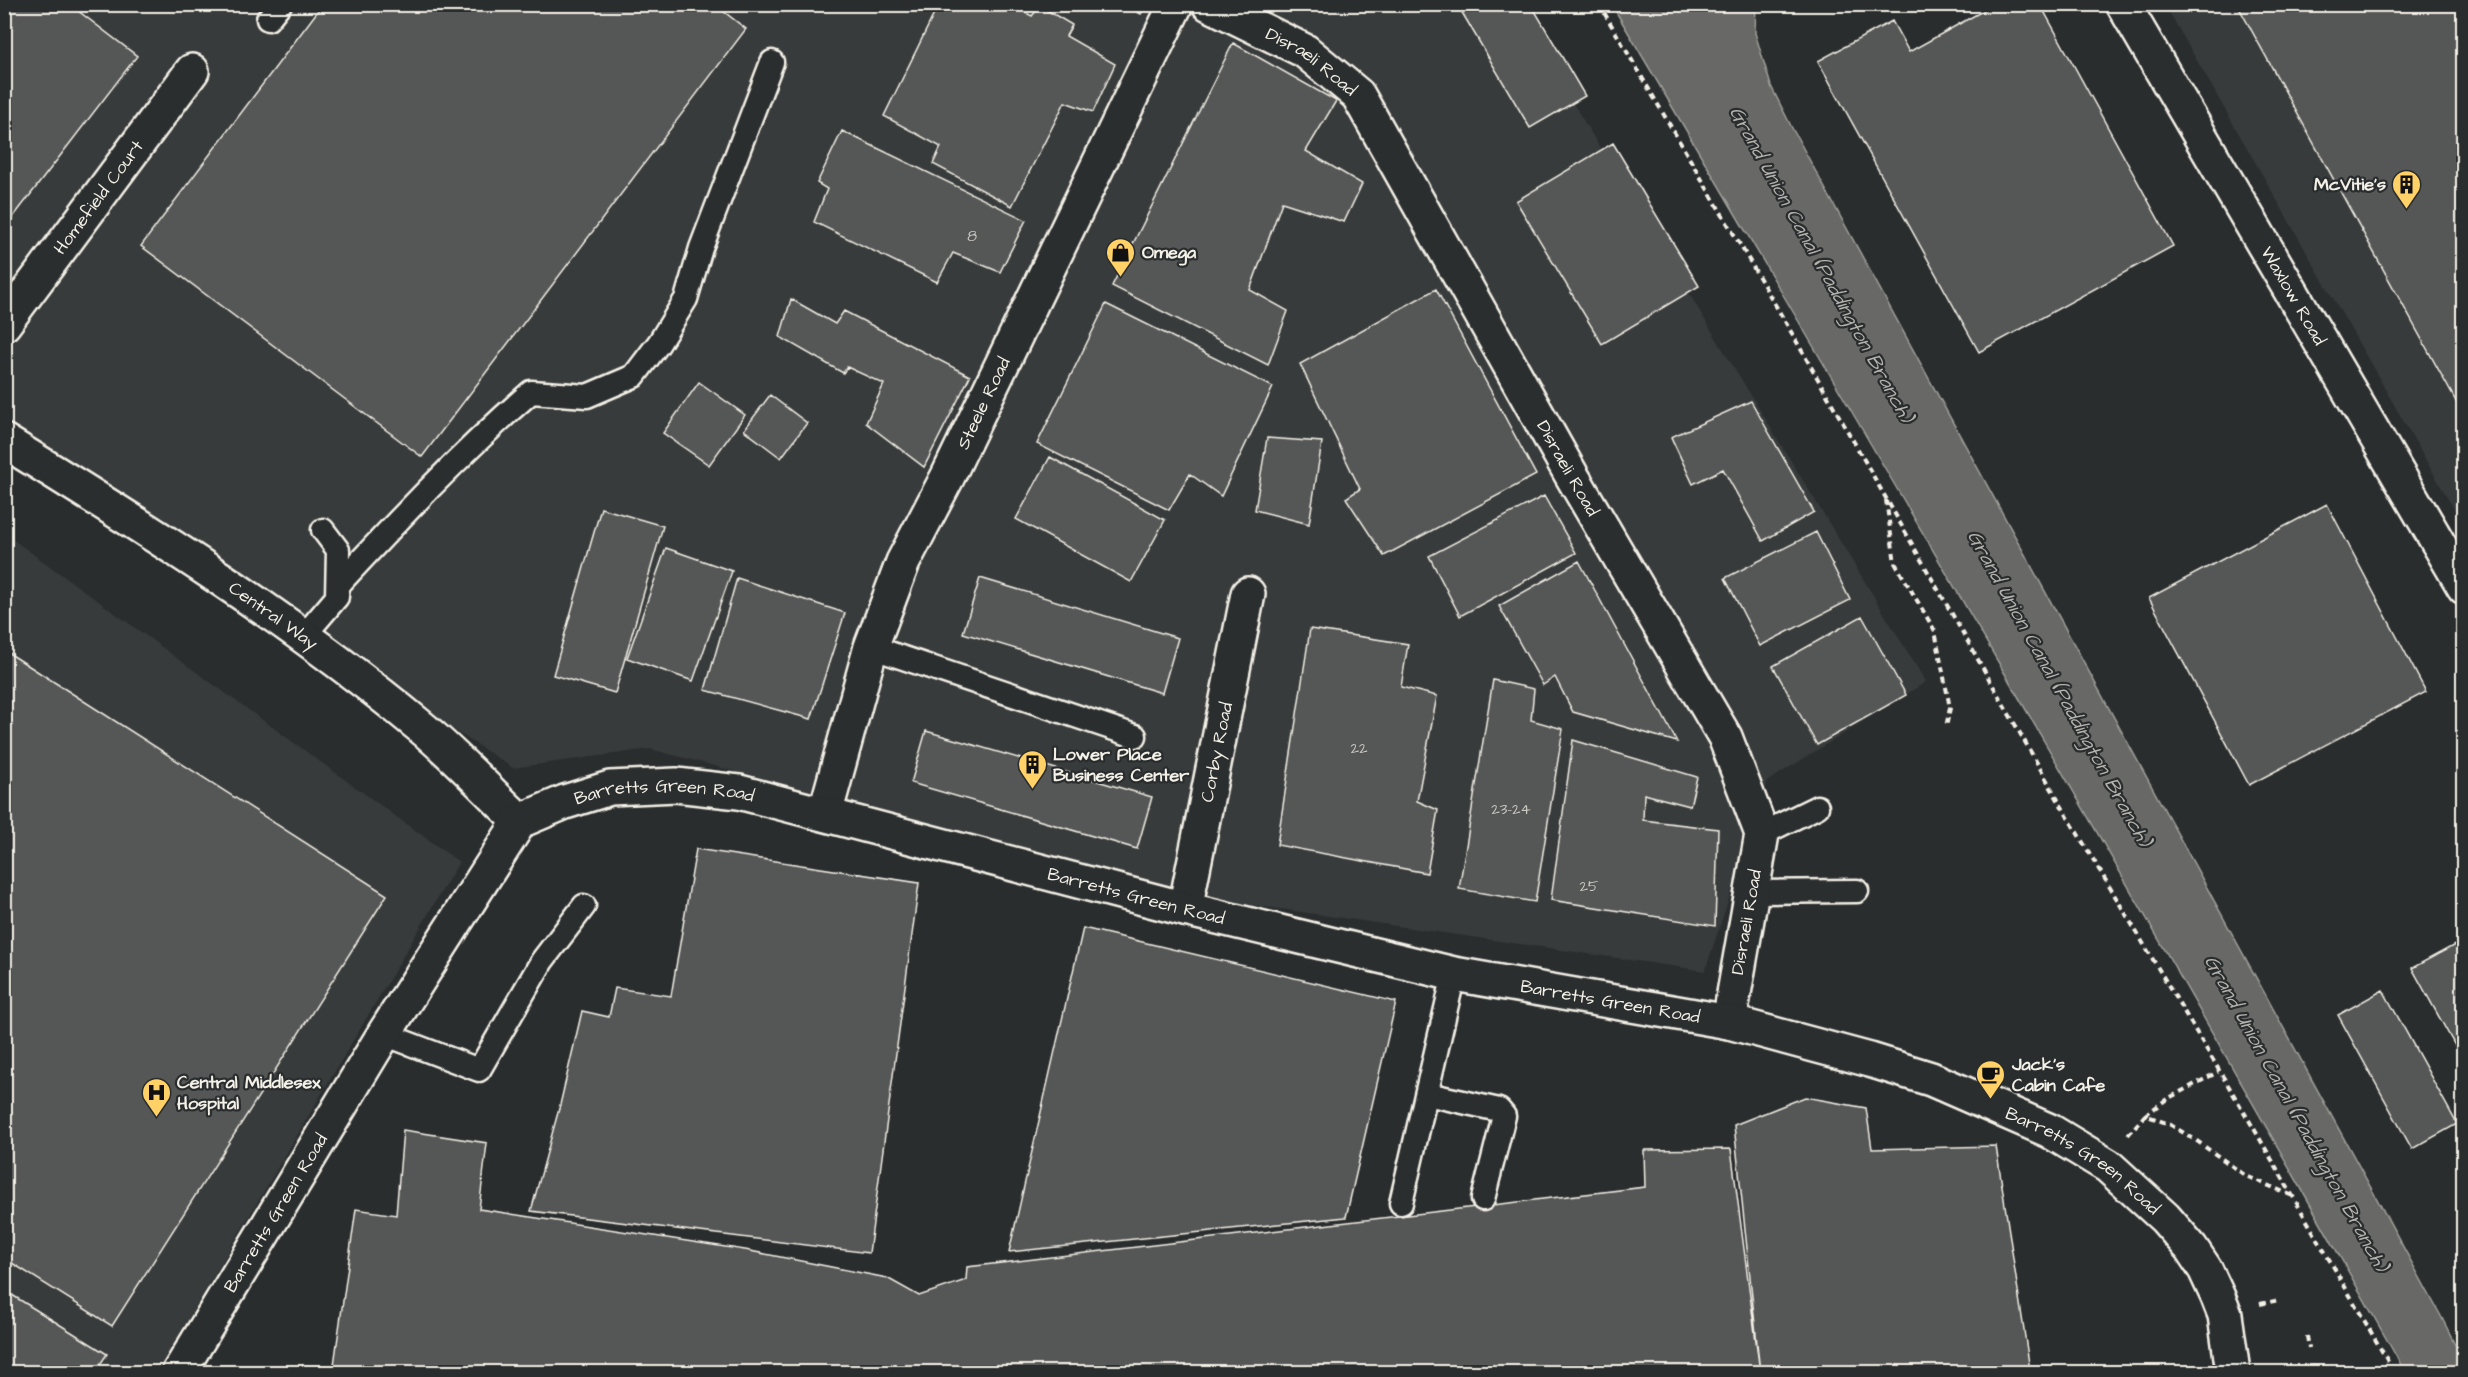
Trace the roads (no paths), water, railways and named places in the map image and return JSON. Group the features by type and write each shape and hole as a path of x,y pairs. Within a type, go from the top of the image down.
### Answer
{"street":[{"name":"Steele Road","path":"825,814 872,647 903,562 948,476 1176,4"},
{"name":"Disraeli Road","path":"1209,4 1305,51 1358,95 1572,476 1725,737 1762,834 1729,1022"},
{"name":"Waxlow Road","path":"2123,4 2463,587"},
{"name":"Homefield Court","path":"4,324 192,71"},
{"name":"Central Way","path":"4,441 127,517 303,637 422,728 520,821"},
{"name":"Corby Road","path":"1185,909 1248,594"},
{"name":"Barretts Green Road","path":"186,1367 384,1034 520,821 565,802 610,788 676,785 739,792 1185,909 1454,974 1729,1022 1870,1060 1930,1079 2050,1131 2108,1166 2165,1218 2191,1248 2205,1269 2225,1315 2233,1372"}],"lane":[{"path":"338,585 429,487 477,439 531,392 587,396 634,376 659,344 686,299 701,248 772,62"},
{"path":"303,637 337,597 338,550 323,530"},
{"path":"872,647 1136,736"},
{"path":"1762,834 1817,807"},
{"path":"1752,892 1857,891"},
{"path":"384,1034 479,1070 542,961 584,906"},
{"path":"1401,1203 1454,974"},
{"path":"1427,1094 1499,1110 1504,1116 1483,1199"}],"water":[{"name":"Grand Union Canal (Paddington Branch)","path":"1612,5 1756,5 1755,33 1771,86 1792,128 2442,1318 2463,1360 2463,1372 2405,1372 2012,686"}],"place":[{"name":"McVitie's","path":"2407,210"},
{"name":"Omega","path":"1121,278"},
{"name":"Lower Place Business Center","path":"1032,790"},
{"name":"Jack's Cabin Cafe","path":"1991,1100"},
{"name":"Central Middlesex Hospital","path":"156,1118"}]}
